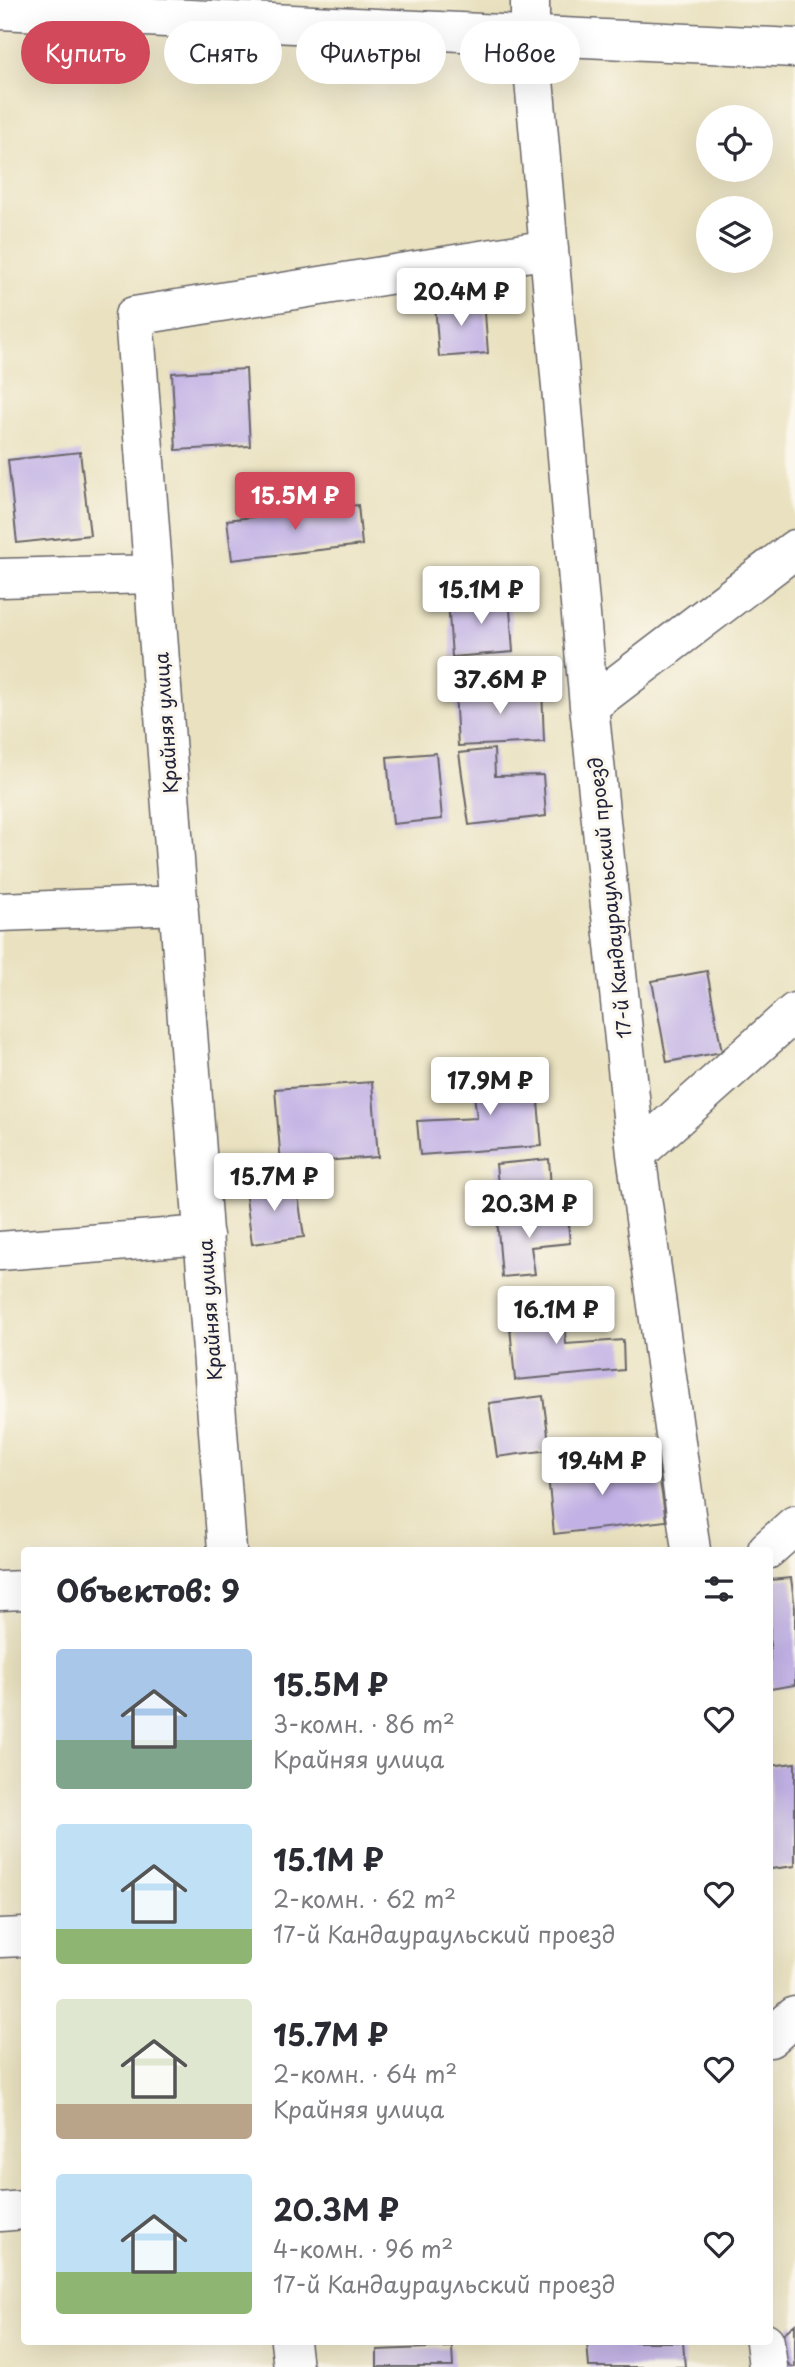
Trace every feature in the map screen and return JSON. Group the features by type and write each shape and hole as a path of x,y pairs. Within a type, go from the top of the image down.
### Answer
{"street":[{"path":"0,10 188,9 530,17 795,48"},
{"name":"17-й Кандаураульский проезд","path":"530,17 589,706 636,1154 691,1547"},
{"name":"Крайняя улица","path":"227,1547 134,316 549,249"},
{"path":"589,706 795,549"},
{"path":"0,578 153,574"},
{"path":"0,912 178,905"},
{"path":"636,1154 795,1012"},
{"path":"0,1251 204,1235"},
{"path":"770,1547 795,1525"},
{"path":"0,1591 21,1590"},
{"path":"0,1938 21,1937"},
{"path":"773,2035 795,2016"},
{"path":"0,2212 21,2210"},
{"path":"290,2345 293,2367"},
{"path":"765,2345 768,2367"}],"building":[{"path":"484,300 488,353 439,357 435,304"},
{"path":"246,369 250,446 176,450 172,373"},
{"path":"80,452 90,535 17,543 8,460"},
{"path":"358,505 362,545 232,560 227,520"},
{"path":"509,595 513,652 452,657 448,600"},
{"path":"542,687 544,742 458,746 455,690"},
{"path":"494,749 495,776 543,775 546,816 469,825 459,753"},
{"path":"436,753 442,819 393,824 387,757"},
{"path":"707,971 722,1052 667,1062 652,981"},
{"path":"535,1069 542,1146 420,1155 417,1121 477,1118 471,1072"},
{"path":"372,1082 378,1157 281,1164 275,1089"},
{"path":"549,1159 552,1203 500,1207 496,1164"},
{"path":"296,1182 304,1237 252,1244 245,1189"},
{"path":"567,1212 570,1243 531,1247 535,1274 502,1277 497,1218"},
{"path":"563,1302 566,1344 623,1340 624,1370 515,1380 508,1306"},
{"path":"543,1396 550,1450 497,1457 489,1403"},
{"path":"579,1453 580,1476 658,1467 666,1521 554,1534 546,1456"},
{"path":"791,1578 795,1608 795,1685 773,1689 773,1580"},
{"path":"795,1763 795,1866 773,1869 773,1766"},
{"path":"795,2324 795,2367 791,2367 773,2342"},
{"path":"587,2345 683,2345 685,2367 589,2367"},
{"path":"452,2347 453,2367 377,2367 377,2350"}]}
